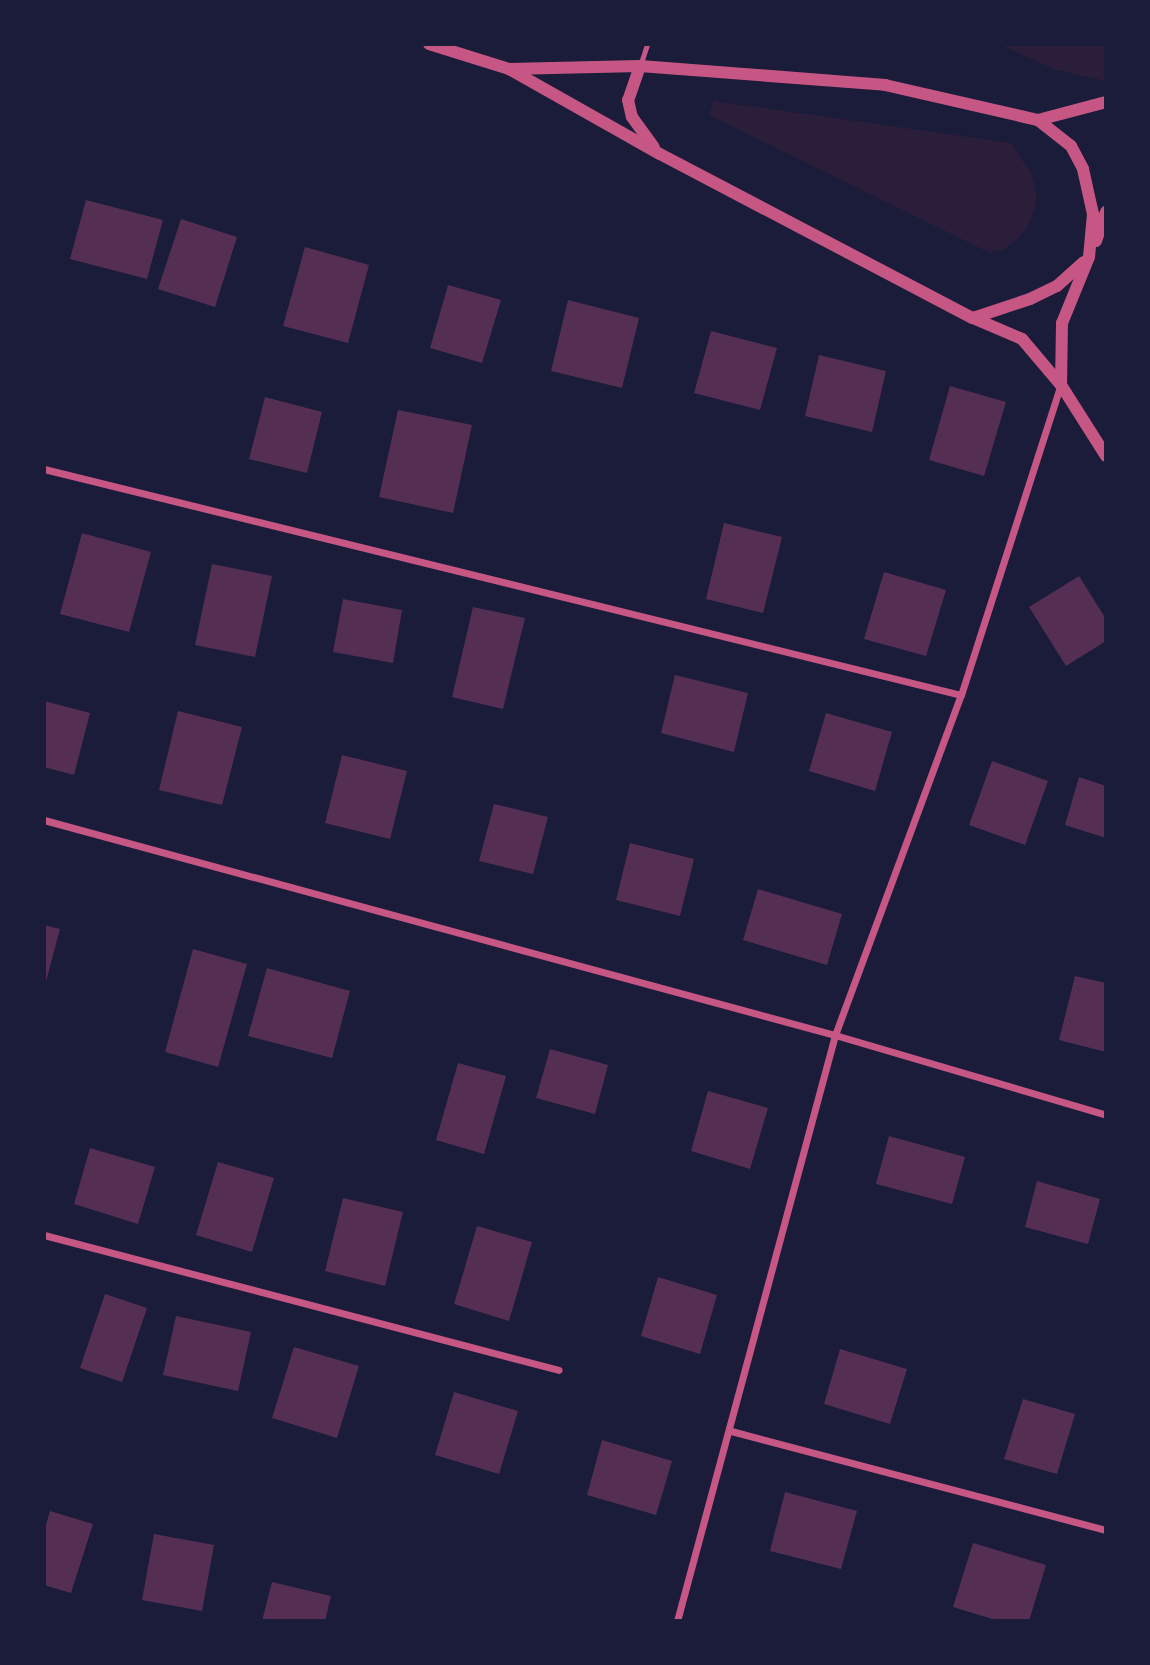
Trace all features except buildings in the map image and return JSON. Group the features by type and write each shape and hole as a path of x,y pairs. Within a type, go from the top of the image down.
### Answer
{"street":[{"path":"429,44 509,69 660,154 973,318 1021,339 1060,385 1106,456"},
{"path":"509,69 640,66 885,85 1038,120 1071,146 1083,169 1093,214 1089,257 1057,286 1030,299 973,318"},
{"path":"640,66 628,100 632,117 660,154"},
{"path":"1038,120 1106,102"},
{"path":"677,1621 731,1431 835,1035 961,695 1060,385 1062,323 1106,212"},
{"path":"44,469 961,695"},
{"path":"44,820 835,1035 1106,1115"},
{"path":"44,1235 559,1370"},
{"path":"731,1431 1106,1530"}],"lane":[{"path":"640,66 647,44"}],"shaded area":[{"path":"999,44 1106,44 1106,81 1054,69"},
{"path":"714,101 1011,143 1032,175 1037,198 1034,212 1028,226 1017,239 1005,249 990,253 709,115"}]}
